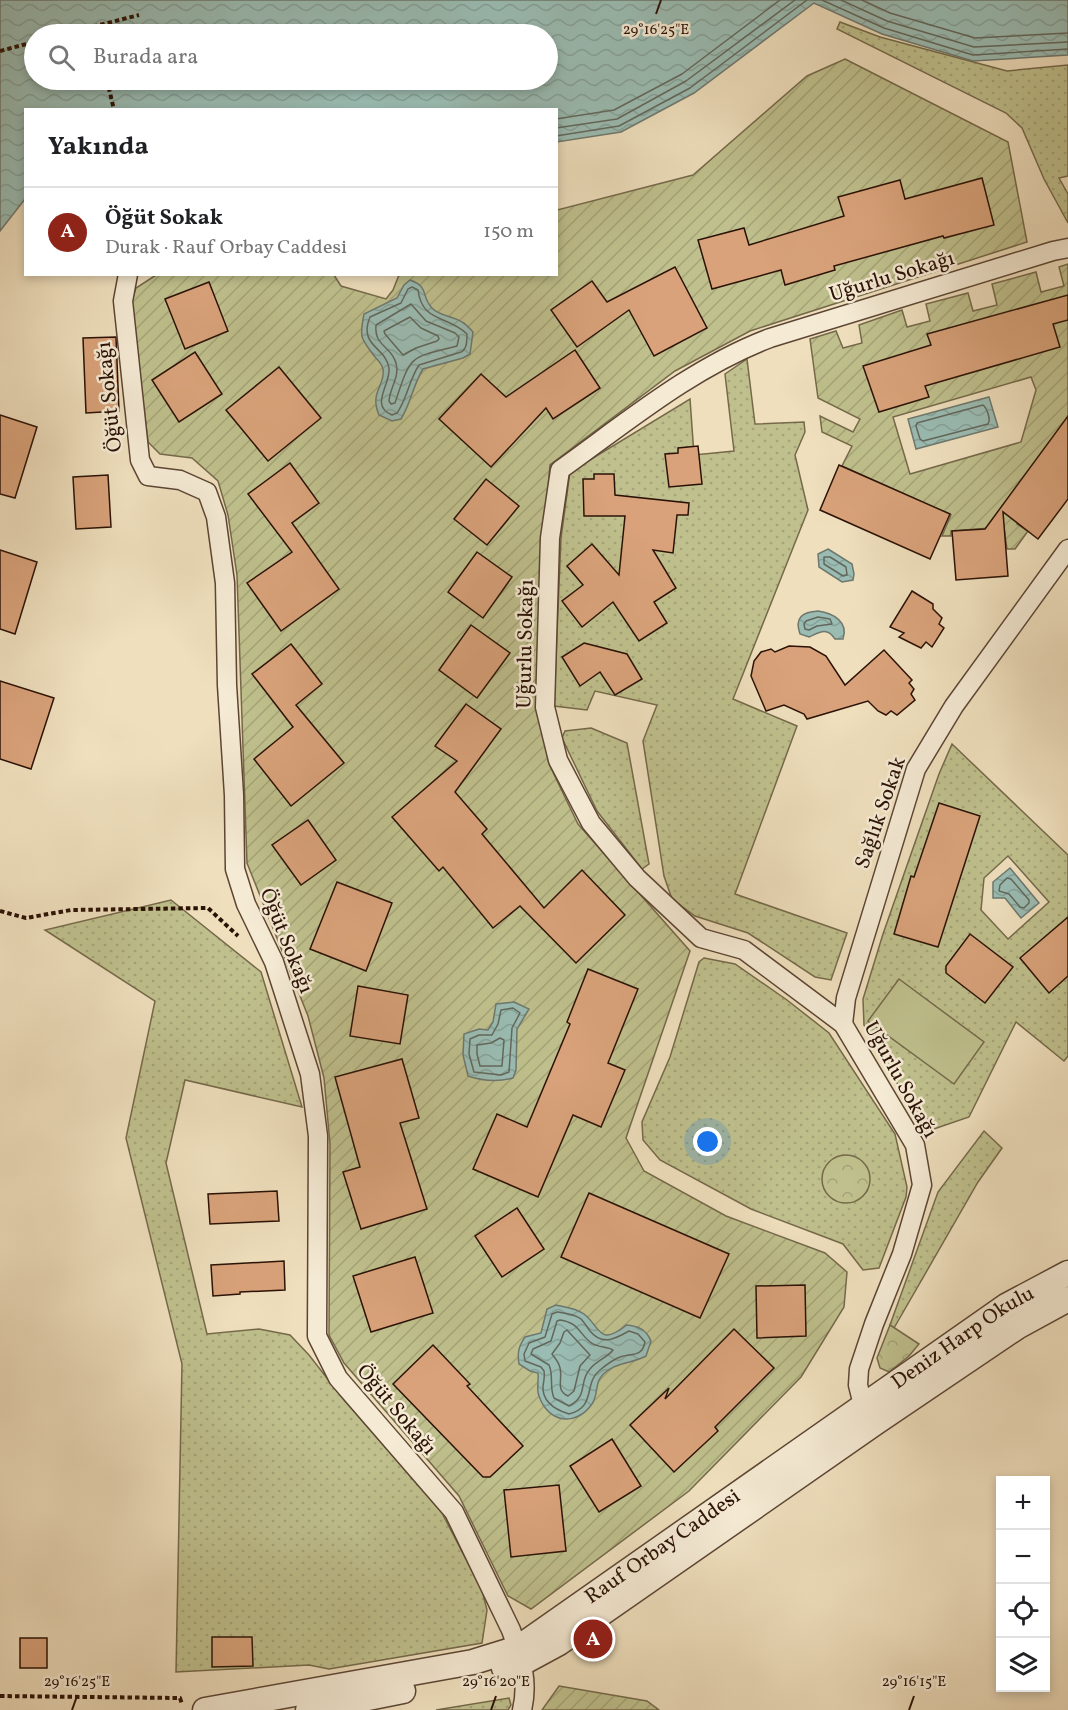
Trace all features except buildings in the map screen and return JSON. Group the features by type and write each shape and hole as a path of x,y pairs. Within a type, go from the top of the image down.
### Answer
{"street":[{"name":"Uğurlu Sokağı","path":"869,1414 858,1385 859,1369 902,1254 922,1185 915,1145 843,1024 744,950 700,938 636,878 591,823 558,760 545,707 550,538 560,470 676,387 744,348 770,338 1068,248"},
{"name":"Öğüt Sokağı","path":"128,276 123,301 140,460 148,476 180,480 207,492 216,517 225,583 235,869 246,904 274,962 303,1051 310,1074 318,1136 317,1336 338,1378 454,1512 511,1630 520,1655"},
{"name":"Sağlık Sokak","path":"843,1024 846,998 916,769 954,706 1068,549"},
{"name":"Deniz Harp Okulu","path":"869,1414 1006,1306 1068,1274"},
{"name":"Deniz Harp Okulu","path":"869,1414 1068,1299"},
{"name":"Rauf Orbay Caddesi","path":"309,1710 478,1676 520,1655 869,1414"},
{"name":"Rauf Orbay Caddesi","path":"205,1710 520,1655"},
{"path":"520,1655 526,1693 522,1710"}],"path":[{"path":"104,24 139,15"},
{"path":"0,51 24,45"},
{"path":"109,90 114,108"},
{"path":"0,911 26,918 71,910 208,908 243,940"},
{"path":"0,1696 180,1698 185,1710"}],"green space":[{"path":"840,22 880,37 1007,71 1068,65 1068,176 1059,178 1068,194 1068,223 1044,179 1022,128 1006,113 837,29"},
{"path":"845,59 1008,142 1027,242 750,331 675,371 550,465 544,537 537,704 549,764 578,824 690,951 626,1138 644,1171 726,1216 825,1253 847,1272 844,1307 801,1377 689,1491 531,1609 508,1596 459,1496 344,1363 329,1335 330,1144 324,1078 308,1016 247,863 237,575 228,515 218,481 192,458 160,454 148,442 131,303 136,288 154,276 335,276 341,286 386,299 393,290 399,276 558,276 558,210 693,175 807,76"},
{"path":"1068,264 1068,455 1017,524 1028,531 1015,549 1007,549 1004,527 951,531 951,536 942,536 951,515 842,466 852,446 822,432 820,416 853,432 860,419 818,398 810,339 836,331 843,348 862,343 859,325 902,310 907,327 930,321 926,304 968,293 973,311 997,305 992,284 1036,272 1041,292 1064,286 1059,267","holes":["1031,377 1036,390 1021,442 910,474 893,417"]},
{"path":"747,359 755,424 804,422 805,432 795,455 808,510 733,699 797,726 735,894 847,933 831,980 815,977 748,933 695,916 672,899 664,876 643,741 657,705 595,691 587,710 554,706 561,538 570,472 690,399 694,455 734,451 725,374"},
{"path":"591,728 627,743 649,864 642,869 597,811 562,738 565,731"},
{"path":"952,744 1068,855 1068,1056 1064,1061 1016,1022 969,1117 925,1132 864,1025 863,999 883,934 939,774","holes":["1008,856 1049,902 1008,939 981,910 984,878"]},
{"path":"171,900 261,972 302,1107 185,1080 166,1163 207,1334 259,1329 290,1335 309,1355 344,1400 442,1513 482,1590 487,1610 482,1643 329,1669 309,1665 176,1672 182,1364 126,1138 155,1001 45,930"},
{"path":"704,958 735,964 829,1033 895,1134 907,1187 906,1197 879,1268 863,1270 843,1244 751,1209 660,1160 643,1140 642,1122 670,1057 699,962"},
{"path":"899,979 984,1042 954,1084 868,1021"},
{"path":"984,1131 1002,1148 978,1182 894,1328 890,1325 938,1192"},
{"path":"841,1155 851,1155 866,1165 870,1179 866,1193 860,1199 851,1203 841,1203 826,1193 822,1184 822,1174 832,1159"},
{"path":"890,1325 919,1344 909,1356 889,1372 880,1368 877,1358"},
{"path":"559,1686 647,1701 659,1710 542,1710"},
{"path":"509,1698 511,1705 508,1710 436,1710"}],"water":[{"path":"0,0 1068,0 1068,55 973,61 882,34 814,3 694,93 621,132 558,142 558,108 24,108 24,200 0,231"},
{"path":"410,280 423,289 428,303 435,311 462,322 473,332 470,354 423,369 401,419 392,421 379,415 376,407 383,369 364,342 362,329 364,314 397,298 404,285"},
{"path":"989,397 998,427 916,449 908,419"},
{"path":"828,549 852,564 853,580 842,582 819,567 818,554"},
{"path":"818,611 834,616 842,623 843,639 835,639 826,632 809,637 800,634 798,623 801,617 804,614"},
{"path":"1010,868 1039,903 1021,918 1005,898 993,898 993,882"},
{"path":"514,1002 529,1009 517,1029 516,1070 513,1078 490,1080 468,1076 463,1055 464,1034 479,1029 488,1030 493,1022 496,1004"},
{"path":"556,1305 581,1312 605,1335 610,1335 630,1325 644,1331 651,1341 646,1356 616,1366 606,1372 599,1380 592,1404 571,1419 563,1419 549,1412 538,1393 538,1373 519,1364 518,1360 519,1349 525,1337 541,1333 547,1309"}],"place":[{"name":"Öğüt Sokak","path":"593,1639"}]}
